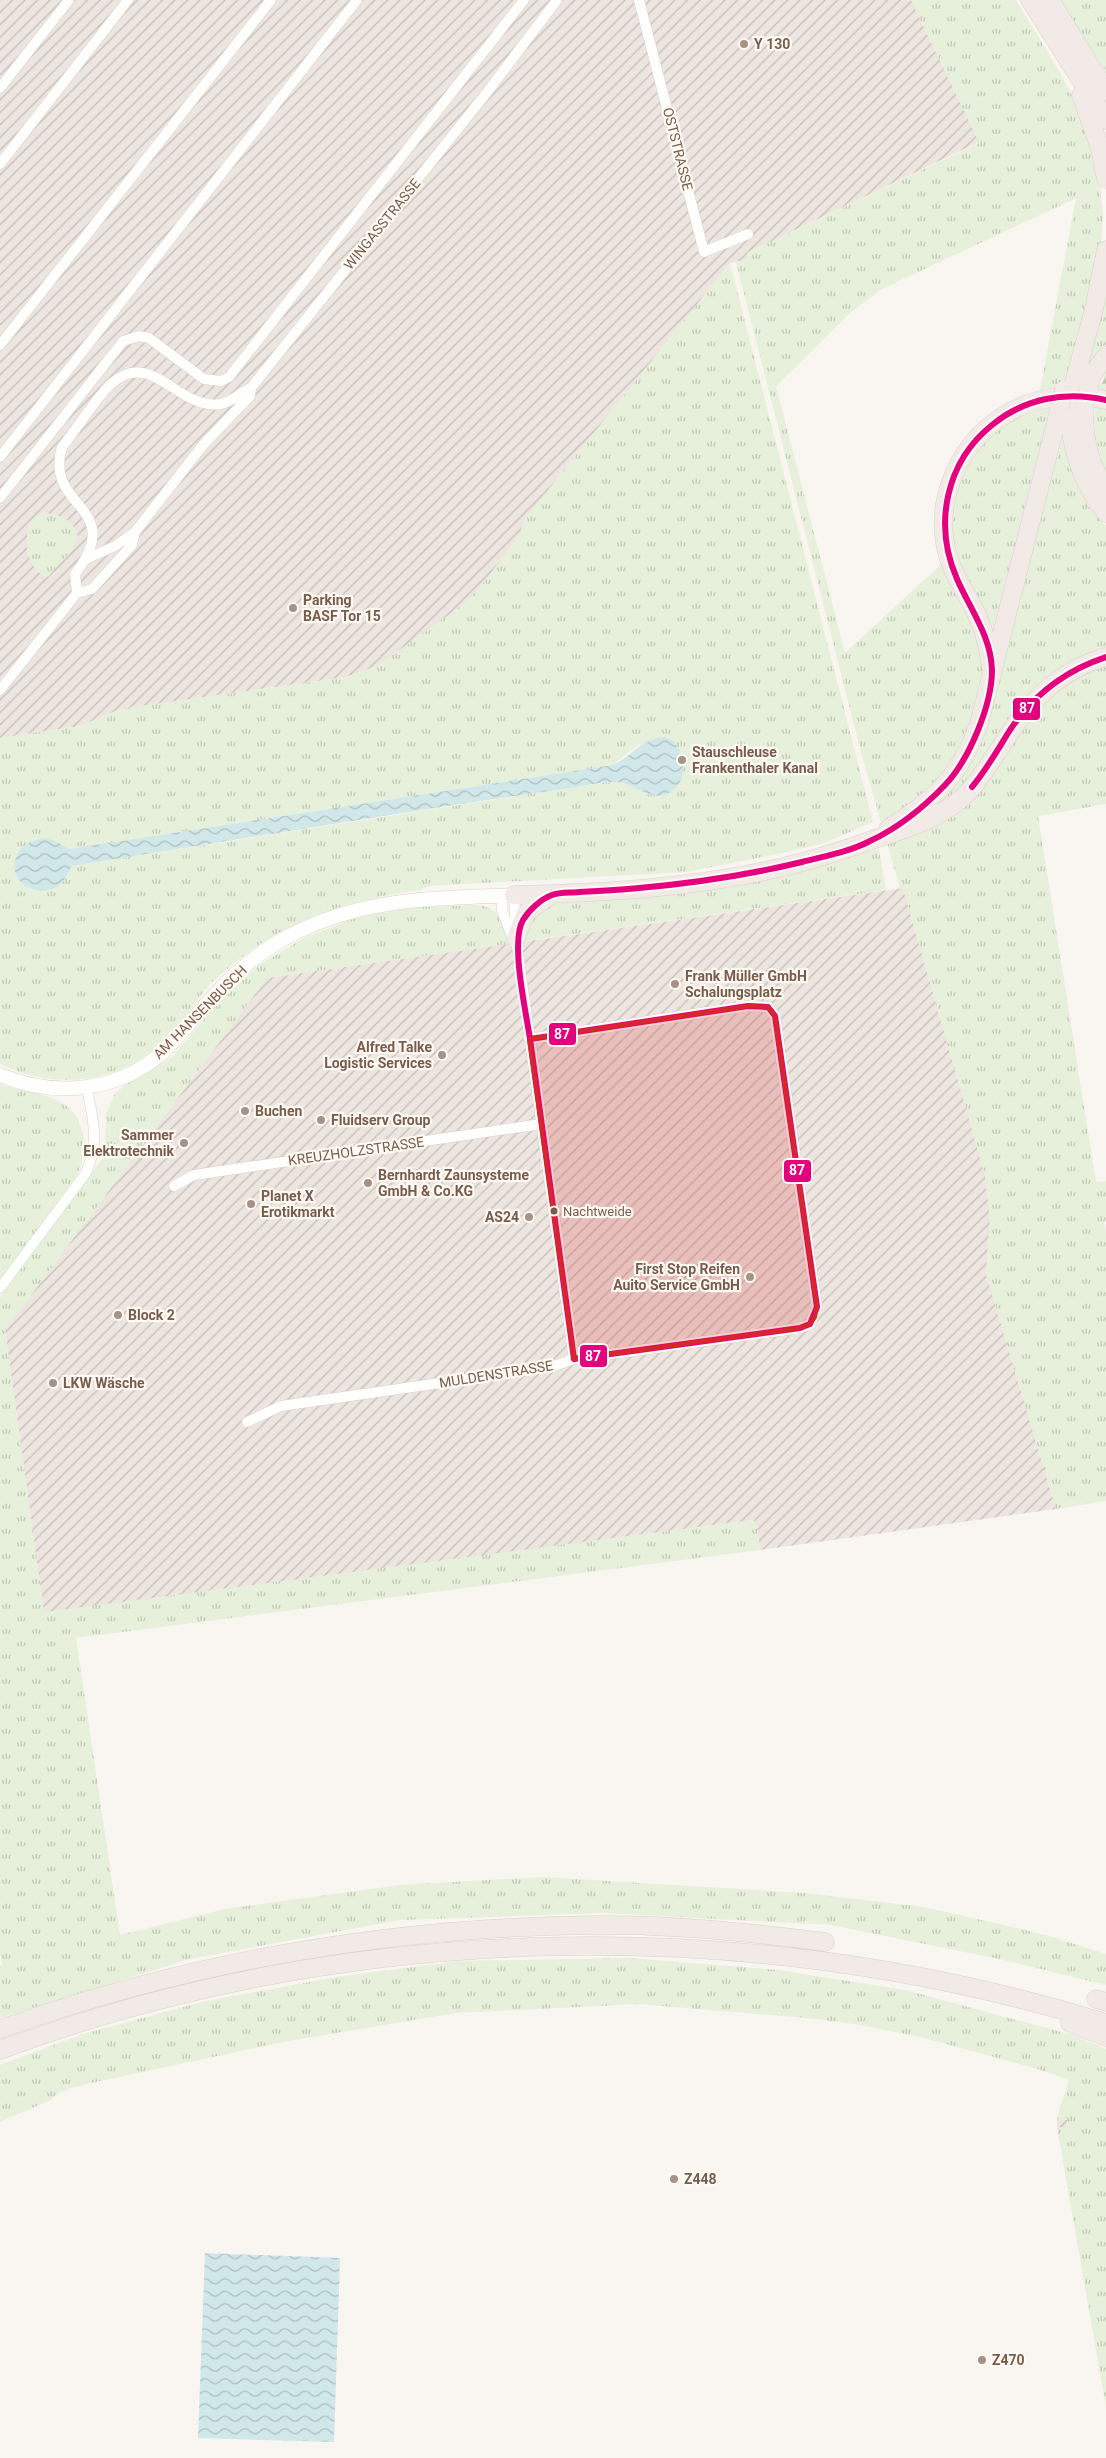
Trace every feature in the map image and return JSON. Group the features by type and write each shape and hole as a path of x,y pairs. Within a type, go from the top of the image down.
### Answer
{"highway":[{"path":"1030,0 1106,120"},
{"path":"1050,0 1106,91"},
{"path":"1075,73 1096,134 1105,174"},
{"path":"902,826 944,786 959,768 970,749 979,724 1073,398 1106,250"},
{"path":"1106,356 1073,398 1072,443 1080,471 1106,513"},
{"path":"992,674 986,641 979,619 948,558 944,516 946,499 953,475 970,446 995,422 1017,408 1046,398 1081,396 1106,400"},
{"path":"1073,398 1084,433 1090,461 1106,490"},
{"path":"508,895 553,894 661,886 774,870 830,855 871,841 902,826 930,820 963,797 989,764 1017,720 1050,684 1065,674 1106,657"},
{"path":"516,942 526,913 553,894"},
{"path":"0,2029 176,1975 275,1955 375,1938 484,1928 596,1925 712,1930 825,1942"},
{"path":"0,2050 42,2035 189,1993 340,1964 478,1950 598,1945 716,1949 836,1963 914,1976 998,1994 1106,2023"},
{"path":"998,1994 1024,2009 1106,2036"}],"street":[{"path":"0,88 69,0"},
{"path":"0,164 128,0"},
{"path":"0,345 271,0"},
{"path":"0,457 357,0"},
{"path":"0,498 123,341 139,336 149,338 204,379 221,381 229,377 524,0"},
{"name":"WINGASSTRASSE","path":"78,593 75,574 86,559 94,534 89,516 74,502 64,486 59,473 58,460 62,448 111,384 123,375 134,371 145,373 160,378 182,395 207,403 220,404 252,388 488,91 557,0"},
{"name":"OSTSTRASSE","path":"639,0 704,252 748,234"},
{"path":"86,559 115,546 135,532 203,445 250,396 252,388"},
{"path":"0,690 78,593 92,589 132,545 135,532"},
{"path":"508,895 574,1360"},
{"name":"AM HANSENBUSCH","path":"0,1075 30,1086 48,1088 87,1088 119,1078 152,1061 169,1046 210,999 243,968 286,938 315,924 363,907 387,903 508,895"},
{"name":"MULDENSTRASSE","path":"248,1422 281,1406 551,1367 574,1360 800,1328 810,1324 817,1308 775,1016 768,1007 748,1006 529,1039"},
{"path":"0,1288 86,1173 92,1159 95,1136 87,1088"},
{"name":"KREUZHOLZSTRASSE","path":"174,1186 194,1175 541,1124"}],"highlighted area":[{"path":"748,1006 768,1007 775,1016 817,1307 815,1317 810,1324 800,1328 574,1359 529,1039"}],"shaded area":[{"path":"0,0 911,0 979,142 747,253 748,259 730,263 525,519 518,538 477,591 460,607 377,666 346,677 121,709 80,726 0,738"},
{"path":"903,888 985,1175 990,1219 986,1274 1056,1509 760,1550 757,1527 753,1520 44,1613 5,1330 267,978"},
{"path":"1057,2117 1068,2120 1066,2129 1057,2127"}],"green space":[{"path":"911,0 1016,0 1062,76 1081,113 1092,142 1103,215 1101,248 1062,425 1067,459 1089,507 1106,525 1106,804 1038,816 1096,1182 1106,1181 1106,1221 1104,1222 1106,1233 1106,1501 1056,1509 986,1274 990,1219 985,1175 903,888 900,888 862,756 736,262 748,259 747,253 979,143","holes":["1076,198 1040,390 995,422 945,499 948,558 845,653 776,386 851,312 882,289"]},
{"path":"1059,0 1106,0 1106,71"},
{"path":"730,263 873,822 824,843 686,872 429,886 420,890 355,903 313,916 293,925 254,948 210,984 170,1035 133,1064 112,1073 90,1078 67,1080 22,1073 0,1064 0,738 80,726 121,709 346,677 377,666 460,607 477,591 518,538 525,519","holes":["639,744 681,781 662,795 654,796 647,794 623,783 599,783 72,866 66,877 46,892 31,890 22,883 61,844 69,849 613,765"]},
{"path":"1106,297 1106,344 1099,350 1088,372 1085,371"},
{"path":"1106,371 1106,394 1097,391"},
{"path":"1095,405 1106,408 1106,472 1096,439"},
{"path":"42,513 54,514 69,521 78,536 71,551 48,577 40,573 33,566 27,545 27,534 30,525 35,517"},
{"path":"879,849 886,890 525,941 524,928 547,904 608,900 702,889"},
{"path":"477,905 491,909 500,918 508,944 267,978 5,1330 44,1612 753,1520 757,1527 760,1550 76,1638 120,1935 225,1909 400,1885 542,1877 805,1893 924,1907 1046,1935 1106,1954 1106,1985 1004,1960 831,1925 603,1913 400,1920 190,1959 0,2018 0,1966 2,1965 0,1953 0,1297 105,1155 106,1114 114,1095 125,1085 173,1056 218,1003 259,965 306,937 356,918 405,908"},
{"path":"0,1084 49,1097 66,1106 80,1123 84,1145 83,1156 76,1177 0,1280"},
{"path":"629,1958 778,1970 905,1990 1076,2036 1106,2049 1106,2407 1057,2127 1065,2128 1068,2120 1057,2117 1069,2080 1035,2068 920,2037 861,2025 808,2018 638,2004 455,2013 288,2041 86,2084 59,2092 51,2100 0,2122 0,2065 83,2034 206,2001 336,1977 459,1961"}],"water":[{"path":"664,737 673,741 680,751 683,769 681,781 678,785 663,795 655,796 625,784 610,782 441,807 72,866 61,883 47,891 34,890 27,887 15,872 14,865 19,852 23,847 35,840 48,839 69,849 613,765 648,741"},
{"path":"205,2253 340,2258 334,2442 198,2438"}],"transit line":[{"name":"87","path":"530,1039 518,960 519,930 523,920 544,899 558,893 639,888 721,878 782,867 837,853 862,845 891,830 919,809 945,785 962,761 978,731 988,699 992,670 991,658 984,634 957,579 950,558 945,516 948,495 954,475 976,440 992,425 1018,408 1046,399 1061,397 1076,396 1106,400"},
{"name":"87","path":"972,787 1019,717 1040,695 1064,676 1091,662 1106,657"},
{"name":"87","path":"748,1006 768,1007 775,1016 817,1307 810,1324 800,1328 574,1359 530,1039 748,1006"}],"place":[{"name":"Y 130","path":"744,44"},
{"name":"Parking BASF Tor 15","path":"293,608"},
{"name":"Stauschleuse Frankenthaler Kanal","path":"682,760"},
{"name":"Frank Müller GmbH Schalungsplatz","path":"675,984"},
{"name":"Alfred Talke Logistic Services","path":"442,1055"},
{"name":"Buchen","path":"245,1111"},
{"name":"Fluidserv Group","path":"321,1120"},
{"name":"Sammer Elektrotechnik","path":"184,1143"},
{"name":"Bernhardt Zaunsysteme GmbH & Co.KG","path":"368,1183"},
{"name":"Planet X Erotikmarkt","path":"251,1204"},
{"name":"Nachtweide","path":"554,1211"},
{"name":"AS24","path":"529,1217"},
{"name":"First Stop Reifen Auito Service GmbH","path":"750,1277"},
{"name":"Block 2","path":"118,1315"},
{"name":"LKW Wäsche","path":"53,1383"},
{"name":"Z448","path":"674,2179"},
{"name":"Z470","path":"982,2360"}]}
